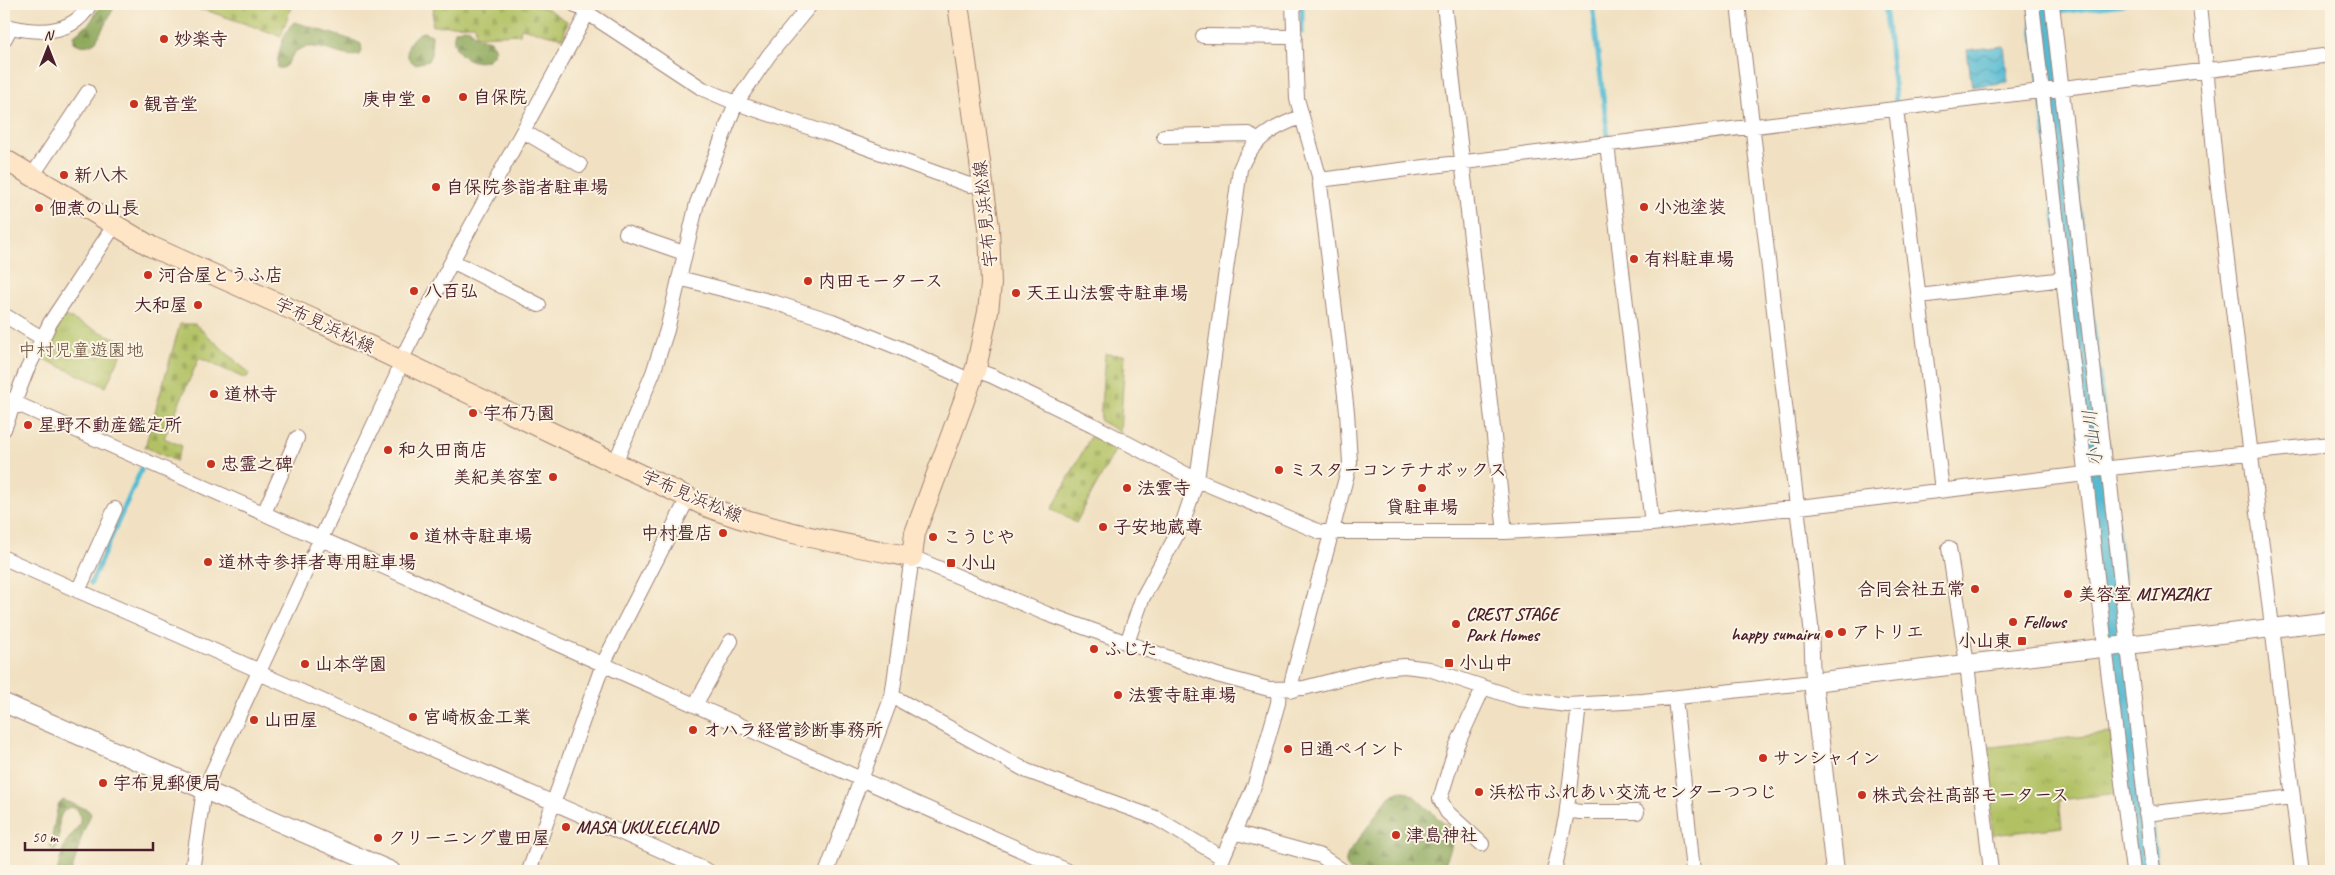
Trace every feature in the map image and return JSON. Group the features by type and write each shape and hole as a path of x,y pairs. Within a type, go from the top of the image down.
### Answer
{"main road":[{"name":"宇布見浜松線","path":"4,159 152,247 401,360 688,498 724,513 756,523 831,541 912,557 915,533 973,375 985,331 991,284 989,227 958,4"}],"street":[{"path":"4,40 11,27 22,29 64,28 76,23 90,4"},
{"path":"574,4 693,84 736,104 829,134 969,185 983,183"},
{"path":"615,462 653,373 697,203 736,104 769,56 811,4"},
{"path":"1217,871 1255,784 1278,703 1292,680 1350,463 1347,412 1319,180 1312,149 1301,117 1296,91 1293,4"},
{"path":"1444,4 1505,532"},
{"path":"1738,4 1811,626 1813,682 1835,871"},
{"path":"2032,4 2053,89 2060,158 2064,279 2096,470 2117,646 2146,814 2153,871"},
{"path":"2052,4 2053,89 2060,158 2104,462 2096,470"},
{"path":"2200,4 2208,70 2216,171 2302,871"},
{"path":"192,871 204,790 396,377 401,360 452,261 588,12"},
{"path":"1202,36 1295,37"},
{"path":"1319,180 2331,55"},
{"path":"32,176 88,92"},
{"path":"1896,109 1942,490"},
{"path":"1127,643 1142,599 1182,525 1197,480 1240,168 1244,157 1256,141 1271,130 1301,117"},
{"path":"523,131 580,165"},
{"path":"1164,136 1249,134 1256,141"},
{"path":"1607,144 1652,524"},
{"path":"4,429 9,400 42,338 65,299 114,226"},
{"path":"626,233 684,253"},
{"path":"452,261 539,305"},
{"path":"679,278 773,302 832,321 973,375 992,376 1093,425 1197,480 1320,532 1505,532 1652,524 2096,470 2331,444"},
{"path":"1919,296 2064,279"},
{"path":"4,315 42,338"},
{"path":"9,400 861,779 1040,866 1068,871"},
{"path":"264,513 297,438"},
{"path":"2096,470 2109,475 2117,646 2133,871"},
{"path":"529,871 604,664 688,498"},
{"path":"78,591 115,509"},
{"path":"1949,548 1967,664 1991,871"},
{"path":"827,871 892,696 912,557 1047,614 1224,677 1258,687 1286,690 1381,668 1405,666 1429,669 1503,695 1534,702 1579,705 1675,698 2331,621"},
{"path":"4,558 708,871"},
{"path":"695,705 731,641"},
{"path":"1482,844 1446,812 1440,799 1456,748 1483,688"},
{"path":"892,696 1027,772 1156,818 1223,858"},
{"path":"1675,698 1693,871"},
{"path":"4,703 391,871"},
{"path":"1554,871 1566,810 1579,705"},
{"path":"2146,814 2293,797"},
{"path":"1566,810 1580,812 1637,812"},
{"path":"1234,832 1321,856 1343,871"}],"green space":[{"path":"101,4 116,4 96,41 85,46 74,42 74,35 90,23"},
{"path":"169,4 280,4 291,7 281,36 208,11"},
{"path":"434,4 530,4 548,9 568,22 563,38 521,28 520,34 476,36 475,25 432,26"},
{"path":"295,22 355,41 361,44 362,51 360,55 352,56 321,48 306,47 298,50 283,68 278,68 278,57 282,43 288,29"},
{"path":"464,28 470,29 476,37 491,40 495,50 491,57 485,61 477,62 469,60 462,55 454,41 455,31"},
{"path":"423,32 432,35 431,55 428,61 415,64 408,56 408,46 418,34"},
{"name":"中村児童遊園地","path":"62,315 126,343 106,387 39,357"},
{"path":"180,324 195,324 249,373 246,379 199,358 164,438 182,446 176,461 145,447"},
{"path":"1105,354 1125,355 1120,432 1100,421"},
{"path":"1093,432 1118,445 1076,523 1052,509"},
{"path":"2111,733 2118,793 2059,800 2062,827 1993,835 1983,748"},
{"path":"1405,791 1414,796 1452,831 1451,848 1442,871 1350,871 1346,863 1348,854 1389,797 1396,792"},
{"path":"63,800 88,810 91,814 82,835 72,871 57,871 65,844 80,823 77,809 70,807 64,811 59,821 57,845 54,850 50,847 58,805"}],"water":[{"path":"2004,46 2008,82 1972,87 1967,50"}],"waterway":[{"path":"1302,4 1302,32"},
{"path":"1592,4 1608,138"},
{"path":"1885,4 1896,102"},
{"name":"小山川","path":"2043,4 2144,871"},
{"path":"2058,12 2125,4"},
{"name":"小山川","path":"2048,80 2052,79"},
{"path":"91,583 142,468"}],"place":[{"name":"妙楽寺","path":"164,39"},
{"name":"自保院","path":"463,97"},
{"name":"庚申堂","path":"426,99"},
{"name":"観音堂","path":"134,104"},
{"name":"新八木","path":"64,175"},
{"name":"自保院参詣者駐車場","path":"436,187"},
{"name":"小池塗装","path":"1644,207"},
{"name":"佃煮の山長","path":"39,208"},
{"name":"有料駐車場","path":"1634,259"},
{"name":"河合屋とうふ店","path":"148,275"},
{"name":"内田モータース","path":"808,281"},
{"name":"八百弘","path":"414,291"},
{"name":"天王山法雲寺駐車場","path":"1016,293"},
{"name":"大和屋","path":"198,305"},
{"name":"道林寺","path":"214,394"},
{"name":"宇布乃園","path":"473,413"},
{"name":"星野不動産鑑定所","path":"28,425"},
{"name":"和久田商店","path":"388,450"},
{"name":"忠霊之碑","path":"211,464"},
{"name":"ミスターコンテナボックス","path":"1279,470"},
{"name":"美紀美容室","path":"553,477"},
{"name":"法雲寺","path":"1127,488"},
{"name":"貸駐車場","path":"1422,488"},
{"name":"子安地蔵尊","path":"1103,527"},
{"name":"中村畳店","path":"723,533"},
{"name":"道林寺駐車場","path":"414,536"},
{"name":"こうじや","path":"933,537"},
{"name":"道林寺参拝者専用駐車場","path":"208,562"},
{"name":"小山","path":"951,563"},
{"name":"合同会社五常","path":"1975,589"},
{"name":"美容室 MIYAZAKI","path":"2068,594"},
{"name":"Fellows","path":"2013,622"},
{"name":"CREST STAGE Park Homes","path":"1456,624"},
{"name":"アトリエ","path":"1842,632"},
{"name":"happy sumairu","path":"1829,634"},
{"name":"小山東","path":"2022,641"},
{"name":"ふじた","path":"1094,649"},
{"name":"小山中","path":"1449,663"},
{"name":"山本学園","path":"305,664"},
{"name":"法雲寺駐車場","path":"1118,695"},
{"name":"宮崎板金工業","path":"413,717"},
{"name":"山田屋","path":"254,720"},
{"name":"オハラ経営診断事務所","path":"693,730"},
{"name":"日通ペイント","path":"1288,749"},
{"name":"サンシャイン","path":"1763,758"},
{"name":"宇布見郵便局","path":"103,783"},
{"name":"浜松市ふれあい交流センターつつじ","path":"1479,792"},
{"name":"株式会社髙部モータース","path":"1862,795"},
{"name":"MASA UKULELELAND","path":"566,827"},
{"name":"津島神社","path":"1396,835"},
{"name":"クリーニング豊田屋","path":"378,838"}]}
